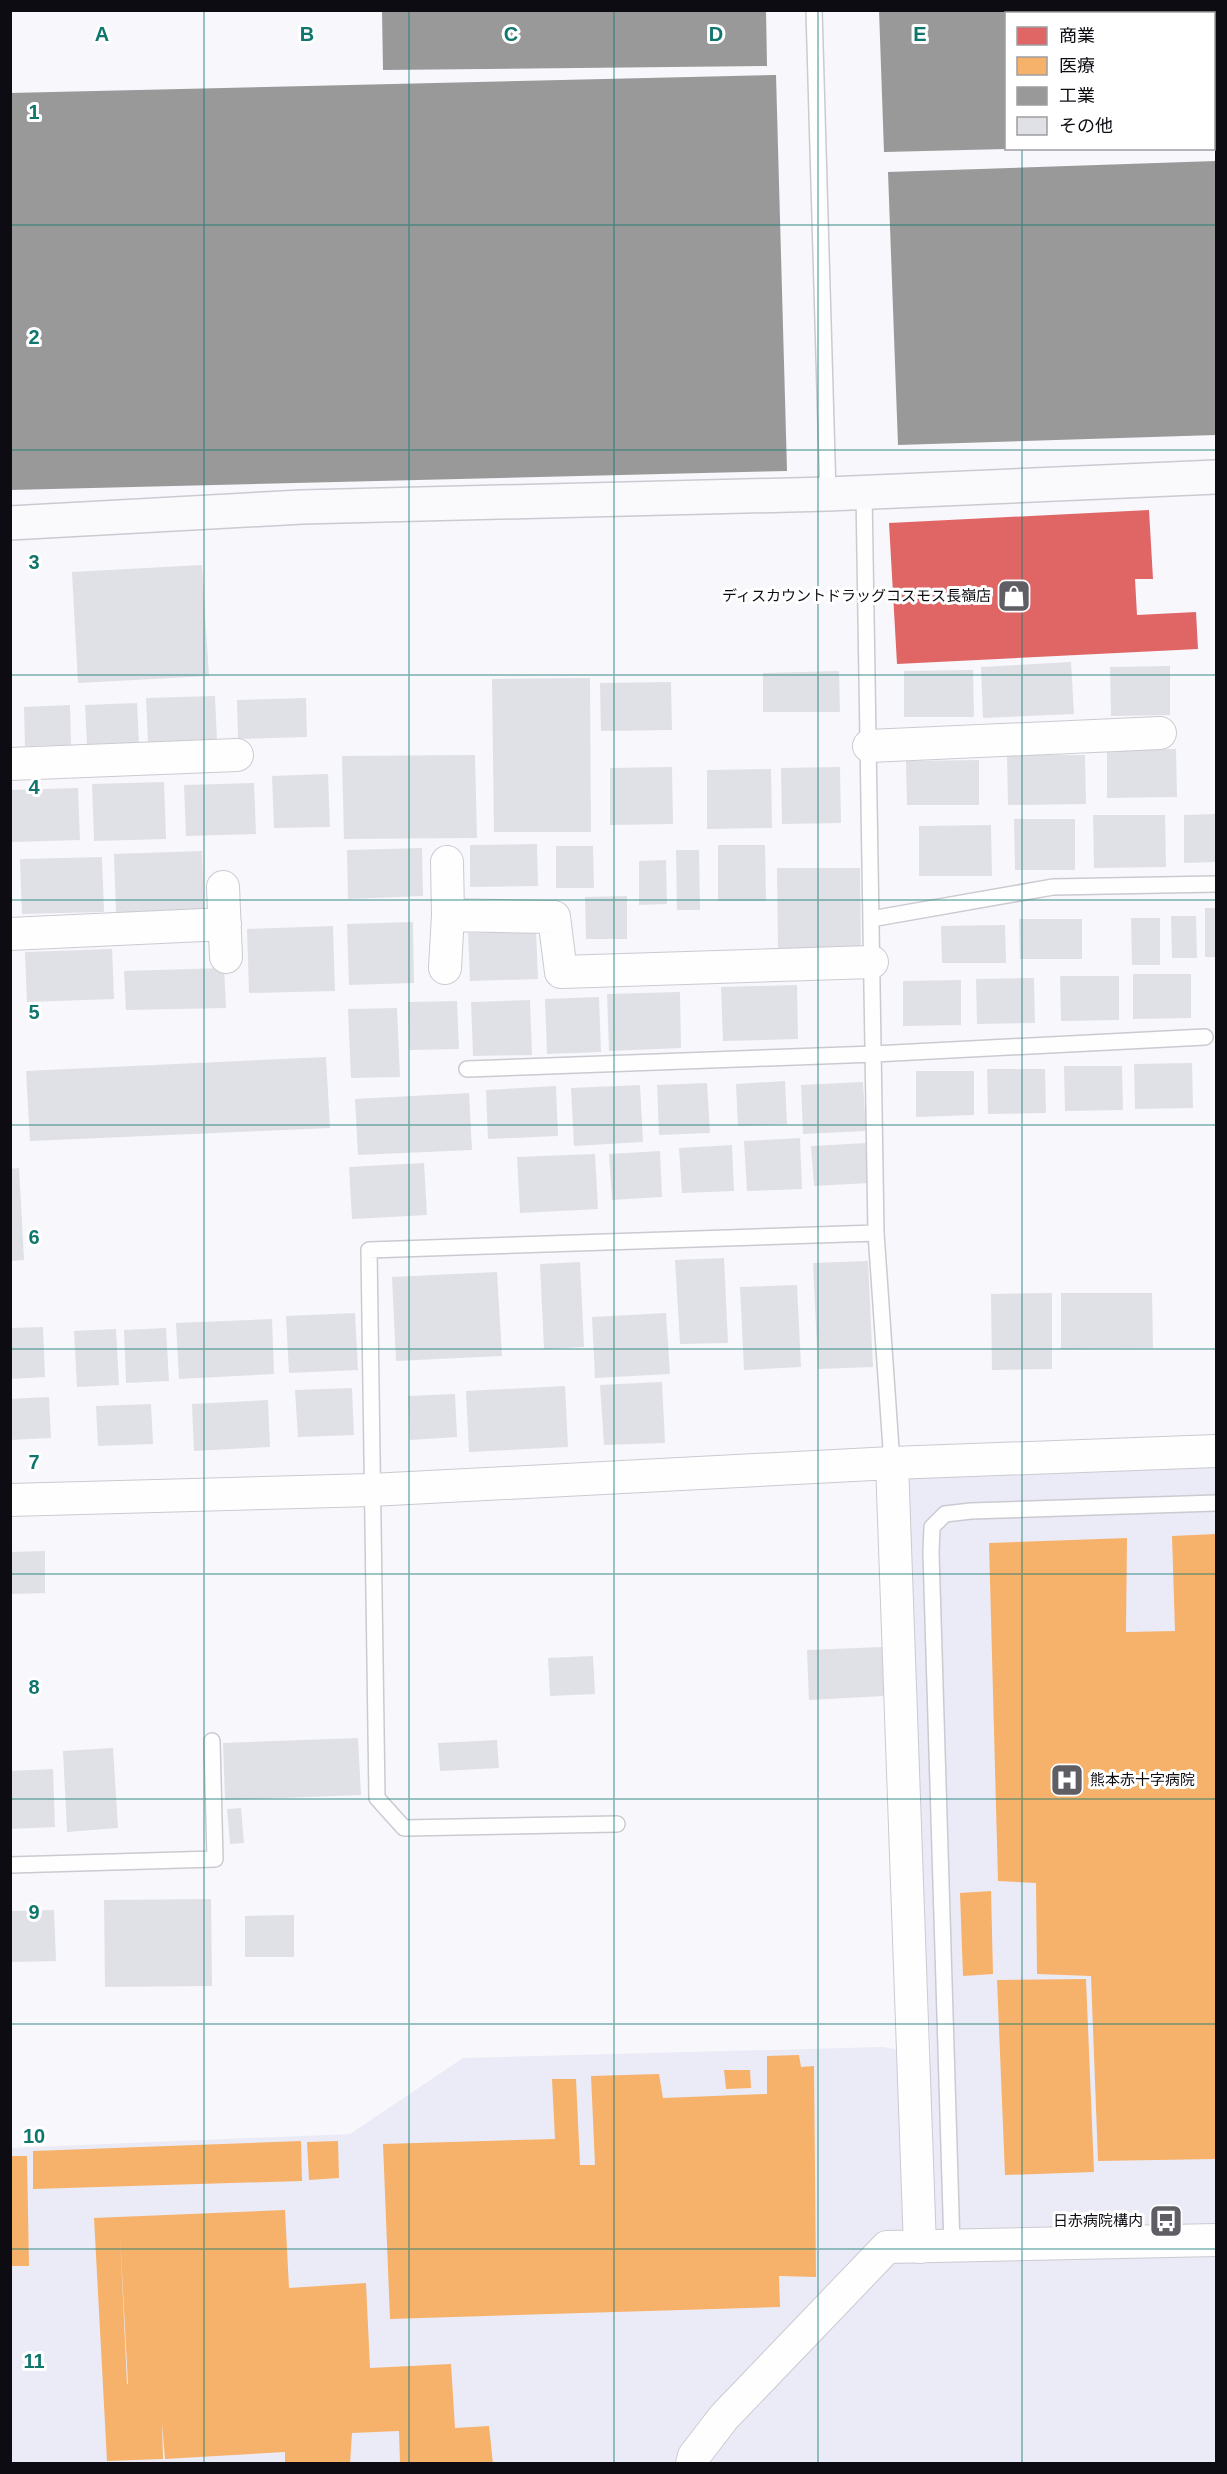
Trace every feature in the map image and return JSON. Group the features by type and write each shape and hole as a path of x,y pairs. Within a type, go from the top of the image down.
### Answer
{"street":[{"path":"10,523 302,507 864,493 1216,477"},
{"path":"868,746 1160,733"},
{"path":"10,764 237,755"},
{"path":"445,968 448,915 447,862"},
{"path":"223,887 226,957"},
{"path":"448,915 554,917 561,972 872,962"},
{"path":"10,934 225,924"},
{"path":"10,1500 370,1491 892,1463 1216,1451"},
{"path":"892,1463 920,2247"},
{"path":"692,2463 694,2456 724,2417 887,2247 1216,2240"}],"lane":[{"path":"814,10 828,494"},
{"path":"864,493 876,1233 892,1463"},
{"path":"871,919 1053,887 1216,884"},
{"path":"467,1069 874,1054 1204,1037"},
{"path":"617,1824 404,1828 377,1798 370,1491 369,1250 876,1233"},
{"path":"952,2246 931,1565 932,1527 945,1514 971,1511 1216,1503"},
{"path":"10,1865 215,1859 212,1741"}],"shaded area":[{"name":"熊本赤十字病院","path":"1216,1467 1216,2463 11,2463 10,2148 350,2134 463,2058 882,2047 931,2054 903,1513 904,1479"}],"building: 商業":[{"name":"ディスカウントドラッグコスモス長嶺店","path":"1149,510 1153,579 1135,579 1137,615 1196,612 1198,649 897,664 889,523"}],"building: 医療":[{"path":"1216,1534 1216,2159 1098,2161 1091,1976 1037,1974 1036,1883 998,1881 989,1543 1127,1538 1126,1632 1175,1631 1172,1536"},
{"path":"991,1891 993,1974 963,1976 960,1893"},
{"path":"1086,1979 1094,2172 1005,2175 997,1980"},
{"path":"799,2055 801,2067 814,2066 816,2277 779,2276 780,2307 390,2319 383,2144 555,2139 552,2079 576,2079 580,2165 595,2165 591,2076 659,2074 663,2098 767,2094 767,2056"},
{"path":"724,2070 750,2070 751,2088 726,2089"},
{"path":"301,2141 302,2181 33,2189 33,2151"},
{"path":"338,2141 339,2178 309,2180 307,2142"},
{"path":"10,2156 27,2156 29,2266 10,2266"},
{"path":"285,2210 289,2288 366,2283 370,2368 451,2364 455,2428 489,2426 493,2464 400,2464 399,2431 352,2433 350,2464 285,2464 285,2452 165,2459 162,2423 163,2459 107,2461 94,2218","holes":["120,2235 128,2384 127,2384"]}],"building: 工業":[{"path":"382,10 766,10 767,66 383,70"},
{"path":"879,10 1216,10 1216,143 1215,12 1005,12 1005,149 884,152"},
{"path":"776,75 787,471 10,490 10,93"},
{"path":"1216,161 1216,435 898,445 888,172"}],"building: その他":[{"path":"202,565 209,676 78,683 72,572"},
{"path":"1071,662 1074,714 983,718 981,667"},
{"path":"1170,666 1170,715 1111,716 1110,667"},
{"path":"973,670 974,717 904,717 904,671"},
{"path":"839,671 840,712 763,712 763,673"},
{"path":"590,678 591,832 494,832 492,679"},
{"path":"671,682 672,730 601,731 600,683"},
{"path":"215,696 217,741 148,743 146,698"},
{"path":"306,698 307,737 238,739 237,700"},
{"path":"137,703 139,743 87,744 85,705"},
{"path":"70,705 71,745 25,746 24,707"},
{"path":"1176,749 1177,797 1107,798 1107,750"},
{"path":"475,755 477,838 344,839 342,756"},
{"path":"1007,755 1085,755 1086,804 1008,805"},
{"path":"979,760 979,805 907,805 906,761"},
{"path":"672,767 673,824 610,825 610,768"},
{"path":"840,767 841,823 782,824 781,768"},
{"path":"771,769 772,828 707,829 707,770"},
{"path":"328,774 330,827 274,828 272,776"},
{"path":"164,782 166,839 94,841 92,784"},
{"path":"254,783 256,834 186,836 184,785"},
{"path":"78,788 80,840 12,842 11,790"},
{"path":"1216,814 1216,862 1184,863 1184,815"},
{"path":"1093,815 1165,815 1166,867 1094,868"},
{"path":"1014,819 1075,819 1075,870 1015,870"},
{"path":"991,825 992,876 919,876 919,826"},
{"path":"537,844 538,886 470,887 470,845"},
{"path":"718,845 765,845 766,901 718,901"},
{"path":"556,846 593,846 594,888 556,888"},
{"path":"422,848 423,896 348,899 347,850"},
{"path":"676,850 699,850 700,910 677,910"},
{"path":"202,851 204,910 116,913 114,854"},
{"path":"102,857 104,912 22,914 20,859"},
{"path":"666,860 667,904 639,905 639,861"},
{"path":"777,868 860,868 861,948 778,949"},
{"path":"627,896 627,939 586,939 585,897"},
{"path":"1205,908 1216,908 1216,957 1205,957"},
{"path":"1171,916 1196,916 1197,958 1172,958"},
{"path":"1131,918 1160,918 1160,965 1132,965"},
{"path":"1019,919 1082,919 1082,959 1020,959"},
{"path":"413,922 414,983 349,985 347,924"},
{"path":"1005,925 1006,963 942,963 941,926"},
{"path":"333,926 335,991 249,993 247,929"},
{"path":"536,930 538,979 470,981 468,933"},
{"path":"112,949 114,999 27,1002 25,952"},
{"path":"224,968 226,1008 126,1010 124,971"},
{"path":"1133,974 1191,974 1191,1018 1133,1019"},
{"path":"1060,976 1119,976 1119,1020 1061,1021"},
{"path":"1034,978 1035,1023 977,1024 976,979"},
{"path":"961,980 961,1025 903,1026 903,981"},
{"path":"797,985 798,1039 723,1041 721,987"},
{"path":"680,992 681,1048 609,1051 607,994"},
{"path":"599,997 601,1052 547,1054 545,999"},
{"path":"530,1000 532,1055 473,1056 471,1002"},
{"path":"457,1001 459,1049 409,1050 408,1002"},
{"path":"397,1008 400,1077 351,1078 348,1009"},
{"path":"326,1057 330,1128 30,1141 26,1071"},
{"path":"1192,1063 1193,1108 1135,1109 1134,1064"},
{"path":"1064,1066 1122,1066 1123,1110 1065,1111"},
{"path":"987,1069 1045,1069 1046,1113 988,1114"},
{"path":"916,1071 974,1071 974,1115 916,1117"},
{"path":"785,1081 787,1124 738,1126 736,1084"},
{"path":"863,1082 866,1131 803,1134 801,1085"},
{"path":"707,1083 710,1133 659,1135 657,1085"},
{"path":"640,1085 643,1142 574,1146 571,1088"},
{"path":"556,1086 558,1136 488,1139 486,1090"},
{"path":"469,1093 472,1150 358,1155 355,1099"},
{"path":"800,1138 802,1189 747,1191 744,1141"},
{"path":"867,1143 869,1183 814,1186 811,1146"},
{"path":"732,1145 734,1191 682,1193 679,1148"},
{"path":"660,1151 662,1197 612,1200 609,1154"},
{"path":"595,1154 598,1209 520,1213 517,1157"},
{"path":"424,1163 427,1215 352,1219 349,1167"},
{"path":"19,1168 24,1260 10,1261 10,1169"},
{"path":"724,1258 728,1343 680,1344 675,1260"},
{"path":"868,1261 873,1367 818,1369 813,1263"},
{"path":"580,1262 584,1347 544,1349 540,1264"},
{"path":"497,1272 502,1356 396,1361 392,1277"},
{"path":"797,1285 801,1367 744,1370 740,1287"},
{"path":"1052,1293 1052,1369 992,1370 991,1294"},
{"path":"1061,1293 1152,1293 1153,1348 1061,1349"},
{"path":"355,1313 358,1370 289,1373 286,1316"},
{"path":"666,1313 670,1374 595,1378 592,1317"},
{"path":"272,1319 274,1374 179,1379 176,1323"},
{"path":"43,1327 45,1377 10,1379 10,1328"},
{"path":"166,1328 169,1381 126,1383 124,1330"},
{"path":"116,1329 119,1385 77,1387 74,1331"},
{"path":"662,1382 665,1443 604,1445 600,1385"},
{"path":"565,1386 568,1447 469,1452 466,1391"},
{"path":"352,1388 354,1435 298,1437 295,1390"},
{"path":"455,1394 457,1437 410,1440 408,1396"},
{"path":"49,1397 51,1438 10,1440 10,1399"},
{"path":"268,1400 270,1447 194,1451 192,1404"},
{"path":"151,1404 153,1444 98,1446 96,1406"},
{"path":"45,1551 45,1593 10,1594 10,1552"},
{"path":"882,1647 884,1696 809,1700 807,1650"},
{"path":"593,1656 595,1694 550,1696 548,1658"},
{"path":"358,1738 361,1795 225,1800 223,1743"},
{"path":"497,1740 499,1768 440,1771 438,1743"},
{"path":"113,1748 118,1828 67,1832 63,1751"},
{"path":"53,1769 55,1827 10,1829 10,1771"},
{"path":"241,1808 244,1843 230,1844 227,1809"},
{"path":"211,1899 212,1986 105,1987 104,1900"},
{"path":"54,1910 56,1961 10,1962 10,1911"},
{"path":"294,1915 294,1957 245,1957 245,1916"}],"place":[{"name":"ディスカウントドラッグコスモス長嶺店","path":"1014,596"},
{"name":"熊本赤十字病院","path":"1067,1780"},
{"name":"日赤病院構内","path":"1166,2221"}]}
